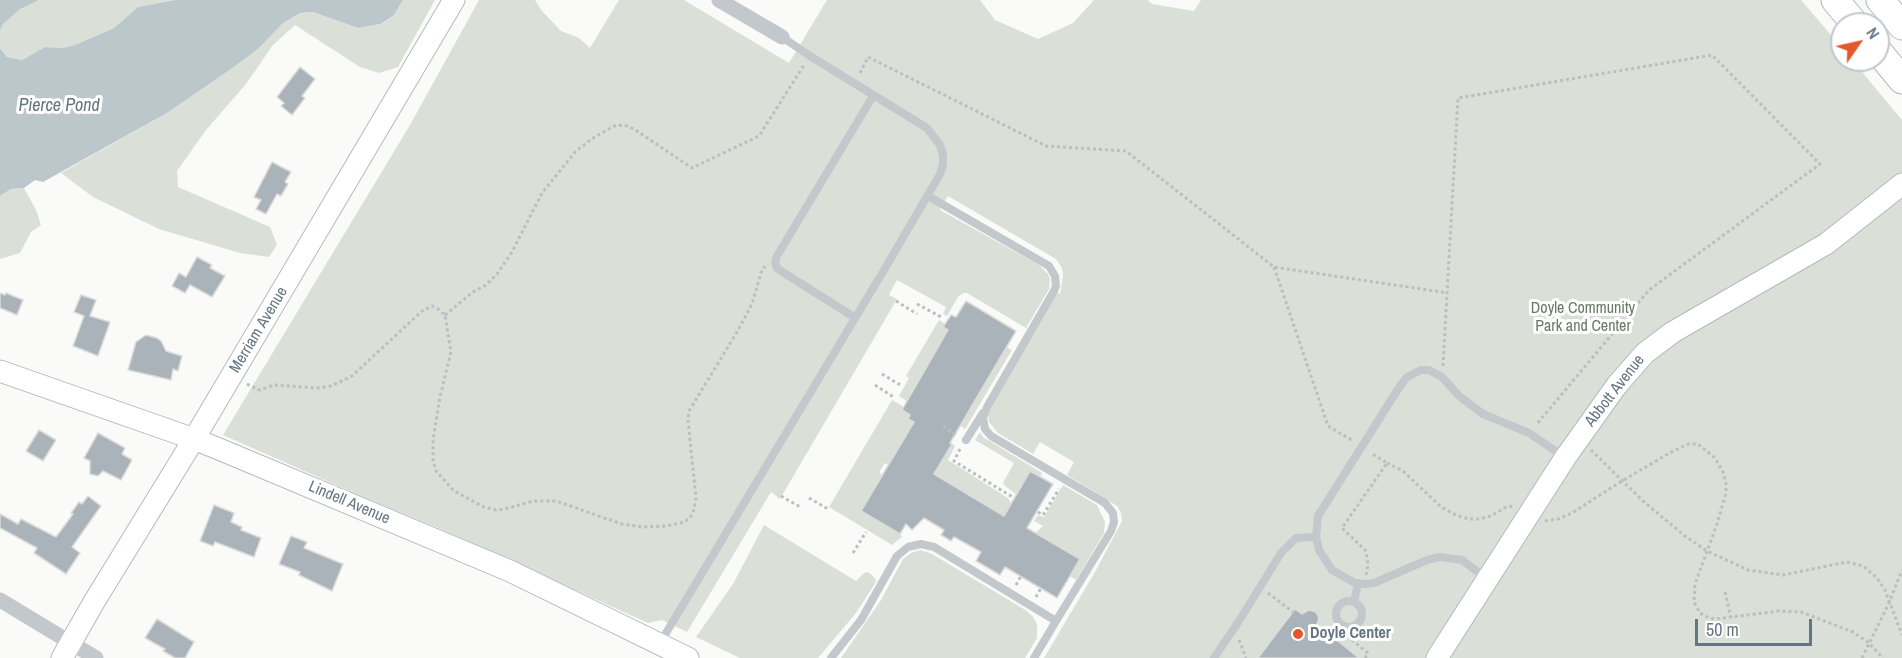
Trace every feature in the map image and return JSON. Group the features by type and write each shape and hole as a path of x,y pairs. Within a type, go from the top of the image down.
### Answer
{"highway":[{"path":"1835,0 1845,12"},
{"path":"1880,0 1902,26"},
{"path":"1890,66 1902,80"}],"street":[{"name":"Merriam Avenue","path":"66,651 454,0"},
{"path":"719,0 782,37"},
{"name":"Abbott Avenue","path":"1437,658 1565,458 1617,384 1645,353 1672,332 1826,244 1902,184"},
{"name":"Lindell Avenue","path":"0,371 194,439 510,571 655,651 688,658"},
{"path":"0,600 66,651 96,658"}],"lane":[{"path":"655,651 927,196 943,164 940,145 927,128 782,37"},
{"path":"854,317 781,272 777,268 776,260 873,96"},
{"path":"927,196 1049,266 1055,276 1054,291 966,440"},
{"path":"1488,579 1462,560 1440,557 1427,560 1374,583 1358,583 1345,579 1332,570 1319,550 1316,537 1318,516 1407,377 1413,372 1429,370 1442,377 1471,406 1483,414 1529,433 1565,458"},
{"path":"987,406 983,424 991,436 1105,503 1113,513 1114,522 1111,531 1034,658"},
{"path":"1214,658 1281,553 1292,541 1304,537 1316,537"},
{"path":"831,658 861,620 893,562 903,551 916,545 926,544 1056,621"},
{"path":"1354,602 1358,583"}],"path":[{"path":"1442,377 1458,98 1712,55 1820,164 1649,290 1529,433"},
{"path":"445,315 473,292 486,285 497,274 512,252 542,193 576,151 593,138 614,126 624,125 634,129 692,168 759,136 810,56"},
{"path":"855,84 868,57 1046,146 1126,151 1274,267 1448,293"},
{"path":"247,384 259,390 274,385 317,388 331,386 352,376 432,306 445,315 451,352 440,397 433,440 433,460 436,471 454,491 484,507 496,510 505,510 533,501 556,501 622,524 643,527 681,523 689,519 695,507 696,498 689,411 752,304 763,269 768,263 776,260"},
{"path":"1274,267 1328,426 1403,471 1441,507 1456,515 1479,519 1491,516 1506,507 1518,506"},
{"path":"896,301 917,314"},
{"path":"917,304 941,317"},
{"path":"882,374 902,386"},
{"path":"875,385 896,398"},
{"path":"943,426 966,440 954,461 1014,498"},
{"path":"1579,439 1643,501 1685,537 1748,570 1783,575 1847,562 1863,566 1877,578 1885,590 1902,634"},
{"path":"1539,519 1548,522 1572,513 1622,481 1689,444 1698,444 1719,465 1726,484 1722,508 1695,584 1694,602 1700,612 1709,618 1731,618 1779,611 1801,612 1845,628 1869,643 1883,658"},
{"path":"1365,576 1368,565 1366,551 1342,528 1387,463"},
{"path":"1038,512 1043,515 1064,479"},
{"path":"781,496 802,508"},
{"path":"809,498 828,509"},
{"path":"853,553 866,532"},
{"path":"1862,658 1889,603 1902,570"},
{"path":"1260,588 1293,612"},
{"path":"1725,592 1731,618"},
{"path":"1331,636 1336,628"},
{"path":"1234,629 1246,658"},
{"path":"1347,636 1368,652 1365,658"}],"green space":[{"path":"39,0 175,0 138,7 114,28 75,45 63,48 45,47 22,60 7,57 0,48 0,31 3,24 20,8"},
{"path":"403,0 435,0 398,67 379,73 360,67 295,25 273,45 246,84 206,130 177,171 178,187 270,227 277,245 269,257 240,253 159,229 93,197 61,173 167,113 258,49 283,23 302,13 313,12 358,28 382,24 394,15"},
{"name":"Doyle Community Park and Center","path":"479,0 535,0 541,10 561,31 579,38 590,48 619,0 684,0 789,63 827,0 980,0 995,20 1038,39 1073,23 1094,0 1148,0 1152,4 1194,11 1201,0 1801,0 1830,34 1830,72 1862,72 1902,120 1902,658 1044,658 1095,572 1122,521 1121,513 1117,506 1067,475 1074,462 1040,442 1033,454 998,433 989,422 988,414 991,409 987,407 1054,291 1060,294 1062,268 1056,259 948,196 940,210 1039,265 1048,274 1049,289 1026,328 967,293 958,297 947,316 943,314 946,307 897,280 889,295 897,299 780,499 771,492 687,632 662,620 648,623 445,531 223,435 410,125"},
{"path":"24,188 41,225 31,232 20,253 0,259 0,196 11,189"},
{"path":"939,320 948,330 910,395 918,400 908,402 899,396 909,378 906,376"},
{"path":"1006,347 1012,350 965,429 960,425"},
{"path":"892,400 904,407 903,411 910,415 908,419 914,422 889,465 885,463 879,472 882,475 861,511 900,534 902,537 892,545 829,507"},
{"path":"980,432 983,437 1042,473 1040,477 1030,471 1016,494 1005,486 1003,483 1014,463 975,440"},
{"path":"952,444 955,446 948,460 1008,498 1011,503 1004,516 934,474"},
{"path":"1063,485 1097,505 1105,522 1104,533 1076,580 1070,576 1035,533 1043,526 1034,521 1038,515 1044,517"},
{"path":"764,525 856,581 868,572 875,578 876,582 856,613 818,658 740,658 696,637 733,584"},
{"path":"920,550 932,554 1027,611 1033,617 1037,624 1037,638 1025,658 841,658 881,600 903,559"}],"water":[{"path":"0,0 39,0 20,9 3,24 0,31"},
{"name":"Pierce Pond","path":"175,0 403,0 394,15 381,24 358,28 313,12 301,13 283,23 258,49 167,113 43,182 35,180 24,188 11,189 0,196 0,48 7,57 22,60 45,47 63,48 75,45 114,28 138,7"}],"building":[{"path":"300,67 315,79 302,96 305,98 292,115 281,106 284,103 277,97"},
{"path":"272,162 291,172 285,182 288,184 281,196 277,194 266,214 256,209 261,200 254,197"},
{"path":"197,257 212,265 210,268 225,276 212,297 190,285 185,293 172,286 179,273 186,277"},
{"path":"0,293 23,300 17,315 0,308"},
{"path":"81,295 96,300 90,316 110,322 98,356 73,346 84,316 74,312"},
{"path":"966,301 1016,331 934,474 1004,516 1030,471 1053,484 1027,528 1080,559 1057,598 1005,567 1000,575 976,561 981,552 954,537 951,541 941,535 944,530 924,518 912,530 906,524 900,534 861,511 914,422 908,419 910,415 902,410 948,330 943,327 951,315 956,317"},
{"path":"146,335 161,341 166,351 182,356 178,371 173,369 171,380 128,370 136,342"},
{"path":"39,430 56,440 43,461 26,451"},
{"path":"98,433 125,448 122,454 132,460 121,480 103,471 98,476 90,474 90,461 84,458"},
{"path":"88,496 101,506 72,547 80,553 66,574 34,553 37,548 0,528 0,514 18,524 21,519 56,537 79,502 82,504"},
{"path":"214,505 234,513 231,522 242,527 241,530 261,538 254,557 215,542 213,546 200,541"},
{"path":"291,536 307,542 304,548 343,564 332,591 299,575 300,572 279,564"},
{"name":"Doyle Center","path":"1295,609 1302,614 1309,610 1316,612 1319,618 1317,624 1359,658 1258,658"},
{"path":"157,619 194,642 185,658 175,658 163,651 165,649 145,638"}],"place":[{"name":"Doyle Center","path":"1298,634"}]}
